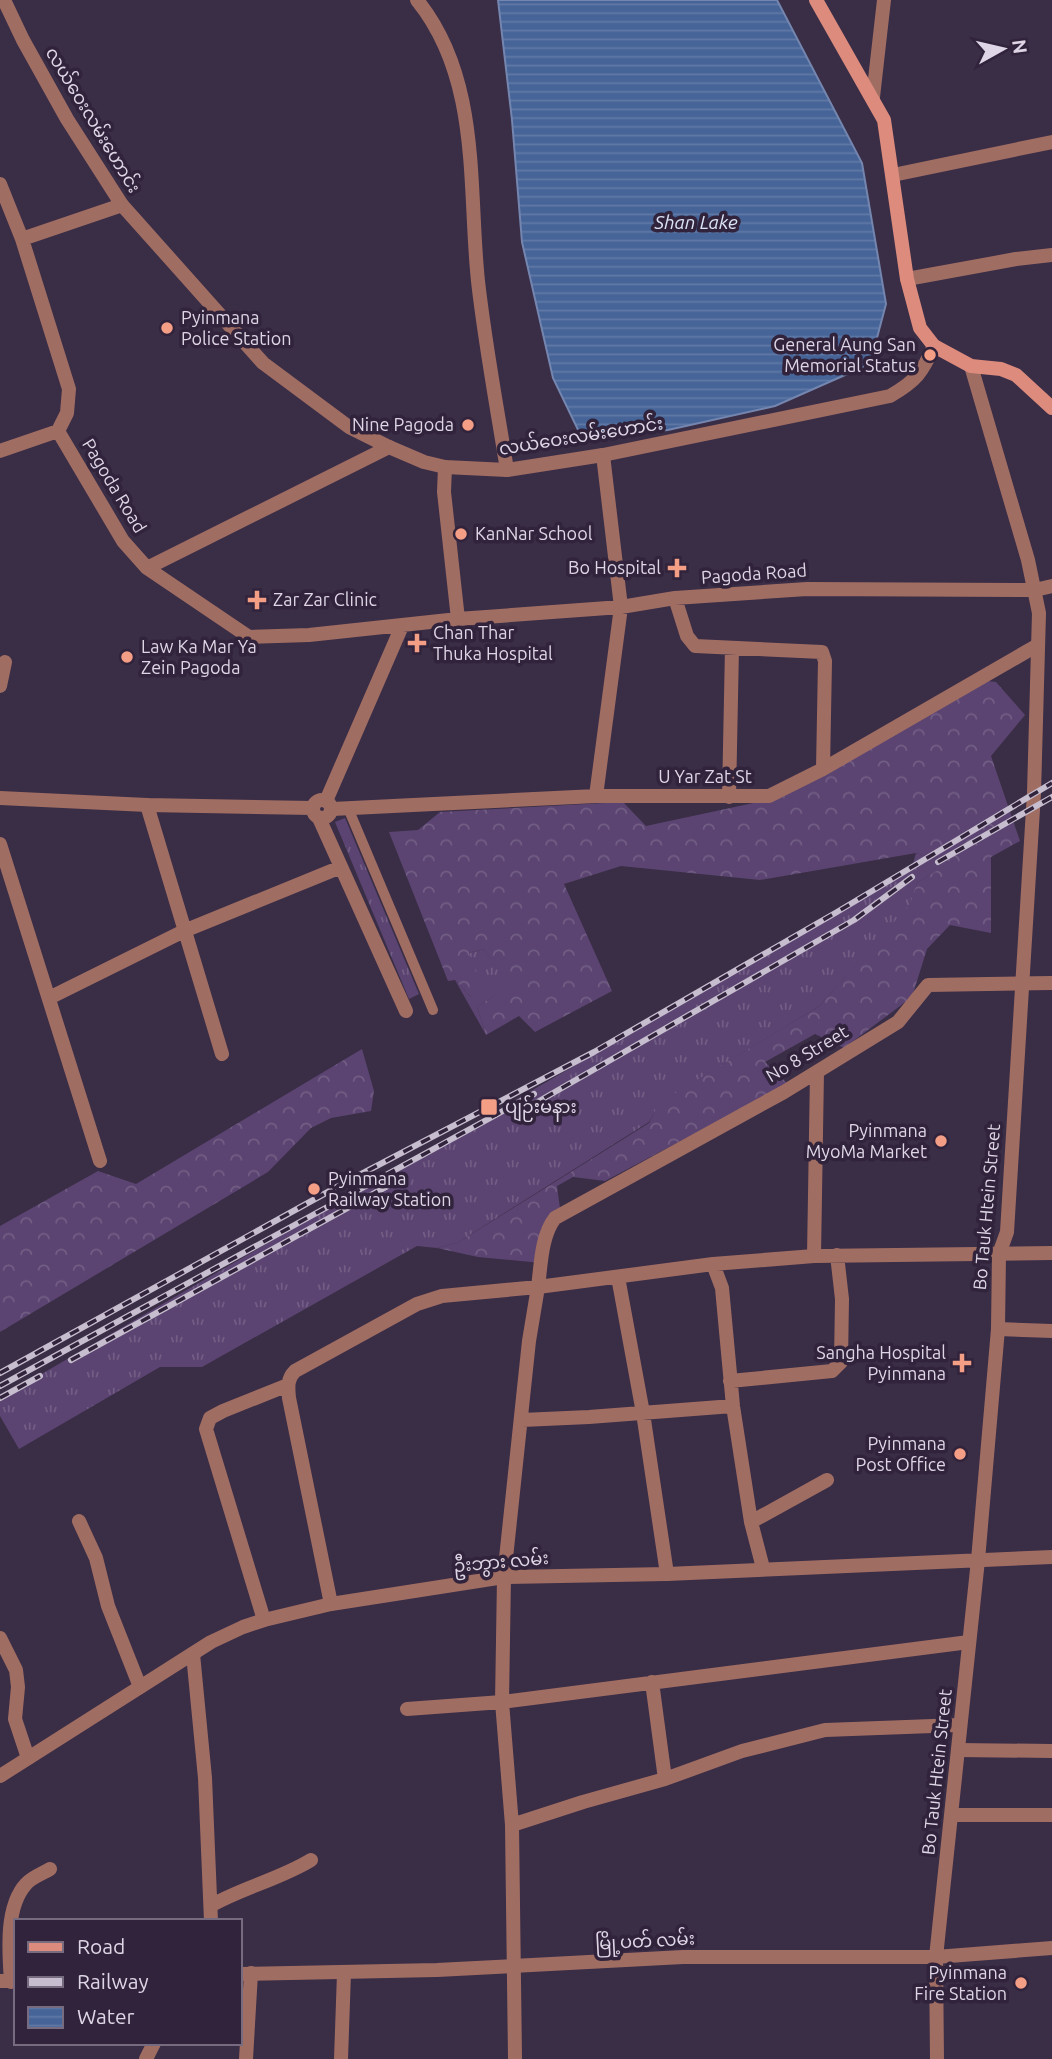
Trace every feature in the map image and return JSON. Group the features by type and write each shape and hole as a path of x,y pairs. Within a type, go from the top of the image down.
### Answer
{"main road":[{"path":"816,0 873,97 887,132 907,279 920,327 934,346 971,366 1001,369 1016,375 1052,408"}],"street":[{"name":"လယ်ဝေးလမ်းဟောင်း","path":"4,0 67,118 122,205 263,363 349,427 424,462 445,467 507,470 603,455 890,396 911,384 923,370 934,346"},
{"path":"417,0 430,16 449,59 467,120 478,281 507,470"},
{"path":"873,97 884,0"},
{"path":"893,175 1052,142"},
{"name":"Pagoda Road","path":"0,184 22,239 69,388 67,413 58,431 123,541 147,568 249,637 281,637 458,619 621,607 675,598 807,589 1035,590 1052,586"},
{"path":"22,239 122,205"},
{"path":"907,279 1016,258 1052,255"},
{"name":"Bo Tauk Htein Street","path":"937,2059 936,1957 978,1560 998,1329 999,1254 1007,1232 1034,793 1039,613 1028,560 971,366"},
{"path":"0,452 58,431"},
{"path":"147,568 389,447"},
{"path":"596,796 621,607 603,455"},
{"path":"445,467 443,492 458,619"},
{"path":"675,598 687,636 695,646 819,651 824,655 823,769"},
{"path":"402,626 329,805 318,801 316,813 406,1011"},
{"name":"U Yar Zat St","path":"329,805 348,808 596,796 769,796 823,769 1038,645"},
{"path":"729,797 732,648"},
{"path":"0,685 5,662"},
{"path":"0,798 316,813"},
{"path":"147,804 222,1054"},
{"path":"348,808 433,1010"},
{"path":"0,844 100,1161"},
{"path":"49,998 184,930 341,867"},
{"name":"No 8 Street","path":"515,2059 512,1825 502,1702 503,1577 529,1341 550,1225 566,1210 585,1202 817,1072 898,1022 928,985 1052,983"},
{"path":"814,1256 817,1072"},
{"path":"331,1604 288,1385 290,1376 417,1304 442,1296 538,1287 713,1264 837,1255 1052,1253"},
{"path":"730,1381 832,1371 838,1367 841,1362 842,1300 837,1255"},
{"path":"713,1264 722,1288 733,1406 751,1522 763,1568"},
{"path":"618,1277 643,1413 667,1574"},
{"path":"998,1329 1052,1331"},
{"path":"264,1620 206,1429 210,1418 288,1385"},
{"path":"522,1420 733,1406"},
{"path":"751,1522 827,1479"},
{"path":"79,1521 96,1559 108,1606 140,1687"},
{"name":"ဦးဘွား လမ်း","path":"0,1776 193,1654 243,1627 331,1604 503,1577 667,1574 1052,1558"},
{"path":"0,1637 16,1670 18,1687 15,1719 28,1758"},
{"path":"407,1709 502,1702 969,1642"},
{"path":"193,1654 205,1778 211,1919"},
{"path":"652,1682 665,1779"},
{"path":"512,1825 665,1779 743,1751 825,1730 960,1725"},
{"path":"958,1750 1052,1751"},
{"path":"953,1815 1052,1815"},
{"path":"212,1905 236,1892 295,1870 311,1860"},
{"path":"9,1981 13,1909 25,1885 50,1869"},
{"name":"မြို့ပတ် လမ်း","path":"245,1973 344,1973 514,1967 683,1957 936,1957 1052,1948"},
{"path":"245,1973 246,2059"},
{"path":"341,2059 344,1973"}],"green space":[{"path":"987,681 996,682 1025,715 991,756 1020,841 991,857 991,933 950,925 927,949 912,997 844,1048 815,1034 765,1062 788,1084 605,1181 573,1177 557,1186 561,1216 542,1263 478,1257 437,1248 457,1243 649,1123 659,1103 818,1007 910,904 917,883 949,863 916,853 760,880 621,866 564,884 612,991 535,1032 519,1016 486,1035 477,1007 508,986 484,949 469,953 483,987 471,997 455,980 448,981 389,832 418,830 440,812 623,802 646,826 782,797"},
{"path":"345,818 419,994 409,999 335,822"},
{"path":"916,853 950,863 917,883 911,904 818,1007 660,1103 649,1122 457,1243 437,1248 417,1246 202,1367 160,1367 19,1449 0,1416 0,1398 911,871"},
{"path":"484,949 509,986 477,1007 486,1035 455,980 471,997 469,953"},
{"path":"362,1049 374,1091 371,1111 331,1118 311,1128 268,1172 0,1332 0,1226 98,1171 136,1184"}],"water":[{"name":"Shan Lake","path":"498,0 777,0 862,163 886,304 870,364 775,406 668,430 581,436 553,378 522,242"}],"railway":[{"path":"0,1373 344,1183 594,1052 837,912 1052,783"},
{"path":"938,862 1052,797"},
{"path":"527,1108 854,920 912,877"},
{"path":"0,1386 534,1094"},
{"path":"71,1360 402,1178"},
{"path":"0,1398 40,1376"}],"place":[{"name":"Pyinmana Police Station","path":"167,328"},
{"name":"General Aung San Memorial Status","path":"930,355"},
{"name":"Nine Pagoda","path":"468,425"},
{"name":"KanNar School","path":"461,534"},
{"name":"Bo Hospital","path":"677,568"},
{"name":"Zar Zar Clinic","path":"257,600"},
{"name":"Chan Thar Thuka Hospital","path":"417,643"},
{"name":"Law Ka Mar Ya Zein Pagoda","path":"127,657"},
{"name":"ပျဉ်းမနား","path":"489,1107"},
{"name":"Pyinmana MyoMa Market","path":"941,1141"},
{"name":"Pyinmana Railway Station","path":"314,1189"},
{"name":"Sangha Hospital Pyinmana","path":"962,1363"},
{"name":"Pyinmana Post Office","path":"960,1454"},
{"name":"Pyinmana Fire Station","path":"1021,1983"}]}
